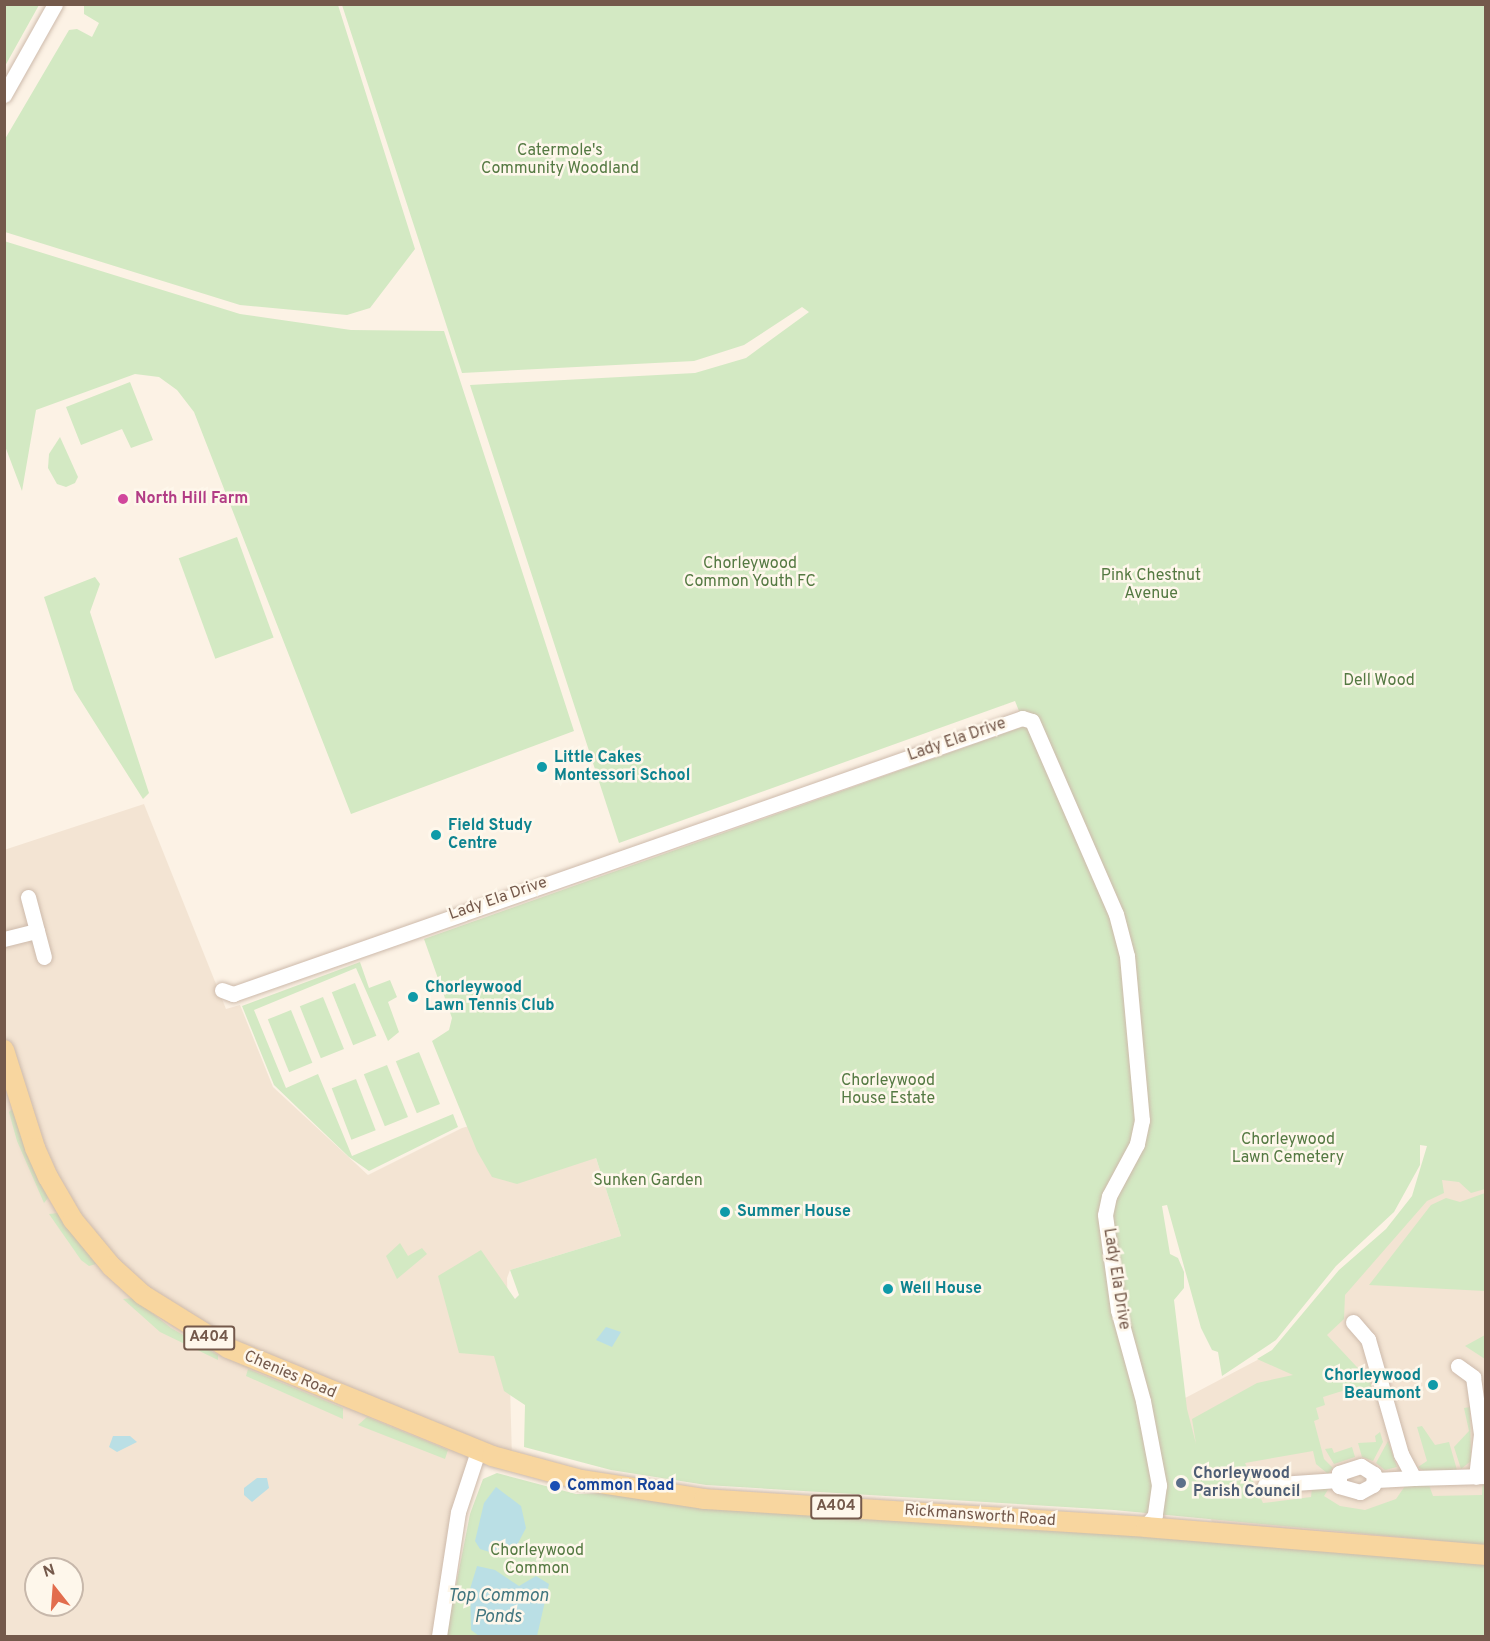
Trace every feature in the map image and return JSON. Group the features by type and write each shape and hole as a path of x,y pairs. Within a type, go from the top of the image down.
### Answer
{"main road":[{"name":"Chenies Road","path":"4,1050 35,1148 48,1178 74,1220 111,1266 142,1295 228,1348 478,1452"},
{"name":"Rickmansworth Road","path":"478,1452 581,1480 704,1499 1145,1527 1485,1555"}],"street":[{"path":"4,95 55,4"},
{"name":"Lady Ela Drive","path":"222,990 233,994 1022,718 1032,721 1116,914 1127,956 1142,1120 1137,1144 1109,1196 1105,1215 1118,1310 1143,1401 1159,1485 1155,1515 1145,1527"},
{"path":"28,897 44,957"},
{"path":"4,939 37,931"},
{"path":"1353,1322 1368,1339 1401,1454 1414,1478"},
{"path":"1265,1485 1338,1480 1345,1491 1360,1492 1376,1480 1481,1477 1483,1434 1473,1377 1458,1366"},
{"path":"440,1636 458,1512 478,1452"}],"shaded area":[{"path":"144,804 226,1009 240,1005 273,1087 368,1175 462,1128 576,1096 621,1236 510,1270 507,1278 512,1458 470,1463 442,1636 5,1636 4,850"},
{"path":"1430,1146 1485,1152 1485,1555 1212,1522 1170,1406 1284,1346 1416,1197"}],"green space":[{"path":"39,5 5,66 4,6"},
{"path":"84,5 338,5 415,249 370,308 347,315 240,305 5,232 5,139 69,30 77,29 92,37 99,23 84,14"},
{"name":"Chorleywood House Estate","path":"342,5 1485,5 1485,1189 1471,1193 1459,1182 1442,1180 1444,1193 1427,1201 1345,1295 1344,1319 1327,1335 1370,1381 1373,1391 1358,1395 1355,1387 1323,1397 1325,1405 1316,1408 1319,1419 1314,1421 1324,1459 1333,1468 1328,1474 1316,1464 1313,1451 1245,1463 1263,1503 1311,1497 1312,1488 1329,1488 1324,1496 1340,1506 1365,1510 1396,1499 1405,1486 1429,1485 1433,1496 1482,1495 1485,1443 1485,1545 1114,1510 706,1485 611,1470 524,1447 525,1405 504,1391 494,1356 459,1353 438,1276 481,1250 515,1299 519,1295 510,1270 621,1236 596,1158 517,1184 492,1177 477,1151 432,1041 449,1030 452,1018 424,939 1025,726 1015,701 619,843 470,385 695,373 746,358 809,312 802,307 744,345 694,361 462,373","holes":["1420,1145 1427,1146 1412,1196 1386,1229 1339,1270 1272,1350 1257,1359 1293,1375 1257,1383 1192,1419 1196,1444 1187,1409 1174,1300 1184,1288 1184,1272 1178,1258 1170,1254 1162,1206 1167,1205 1201,1328 1212,1350 1218,1352 1222,1376 1276,1340 1336,1266 1394,1212 1420,1165"]},
{"path":"4,241 240,314 351,330 444,331 574,731 351,814 194,412 177,390 159,377 135,374 36,410 22,491 5,446"},
{"path":"130,382 153,440 131,448 122,429 81,445 66,407"},
{"path":"60,437 78,477 75,483 66,487 57,484 48,468 49,454"},
{"path":"237,537 274,638 215,659 179,558"},
{"path":"95,577 100,584 90,612 149,793 143,799 74,690 44,597"},
{"path":"360,962 369,988 390,980 397,997 388,1002 399,1032 388,1041 356,968 254,1010 286,1088 318,1074 352,1156 453,1114 458,1127 369,1171 349,1157 274,1085 242,1006"},
{"path":"355,983 376,1036 353,1045 332,992"},
{"path":"323,997 344,1049 321,1058 300,1006"},
{"path":"291,1010 312,1063 289,1072 268,1019"},
{"path":"419,1052 440,1104 417,1113 396,1061"},
{"path":"387,1065 408,1117 385,1126 364,1074"},
{"path":"356,1079 376,1130 351,1140 332,1088"},
{"path":"12,1109 48,1198 44,1203 17,1141 9,1112"},
{"path":"1485,1193 1485,1291 1369,1285 1431,1205 1446,1198 1460,1202"},
{"path":"58,1213 96,1264 89,1266 81,1260 49,1214"},
{"path":"400,1243 408,1256 422,1248 427,1254 397,1279 386,1256"},
{"path":"133,1298 171,1328 218,1355 218,1360 160,1332 123,1299"},
{"path":"1485,1335 1485,1359 1465,1346"},
{"path":"248,1369 343,1408 343,1419 246,1376"},
{"path":"1470,1407 1471,1461 1461,1469 1454,1447 1469,1431 1464,1408"},
{"path":"367,1417 448,1450 445,1459 358,1425"},
{"path":"1422,1426 1435,1445 1449,1442 1457,1470 1424,1471 1418,1467 1427,1461 1417,1427"},
{"path":"1380,1432 1383,1442 1373,1461 1362,1457 1358,1443 1376,1442 1375,1436"},
{"path":"1388,1441 1397,1467 1385,1470 1376,1463"},
{"path":"1352,1447 1355,1457 1334,1464 1325,1449 1332,1448 1334,1453"},
{"name":"Chorleywood Common","path":"497,1473 576,1494 611,1493 1288,1545 1485,1564 1485,1636 446,1636 470,1514 483,1479"}],"water":[{"path":"606,1327 621,1332 612,1347 596,1340"},
{"path":"113,1436 130,1436 137,1442 117,1452 109,1447"},
{"path":"257,1478 267,1478 269,1488 252,1502 244,1495 244,1488"},
{"name":"Top Common Ponds","path":"496,1487 521,1506 526,1528 516,1547 499,1555 480,1549 475,1541 484,1503"},
{"name":"Top Common Ponds","path":"477,1566 495,1570 519,1586 536,1576 549,1584 537,1636 479,1636 471,1630 470,1589"}],"place":[{"name":"North Hill Farm","path":"123,499"},
{"name":"Little Cakes Montessori School","path":"542,767"},
{"name":"Field Study Centre","path":"436,835"},
{"name":"Chorleywood Lawn Tennis Club","path":"413,997"},
{"name":"Summer House","path":"725,1212"},
{"name":"Well House","path":"888,1289"},
{"name":"Chorleywood Beaumont","path":"1433,1385"},
{"name":"Chorleywood Parish Council","path":"1181,1483"},
{"name":"Common Road","path":"555,1486"}],"park label":[{"name":"Catermole's Community Woodland","path":"560,160"},
{"name":"Chorleywood Common Youth FC","path":"750,573"},
{"name":"Pink Chestnut Avenue","path":"1151,585"},
{"name":"Dell Wood","path":"1379,681"},
{"name":"Chorleywood Lawn Cemetery","path":"1288,1149"},
{"name":"Sunken Garden","path":"648,1181"}]}
